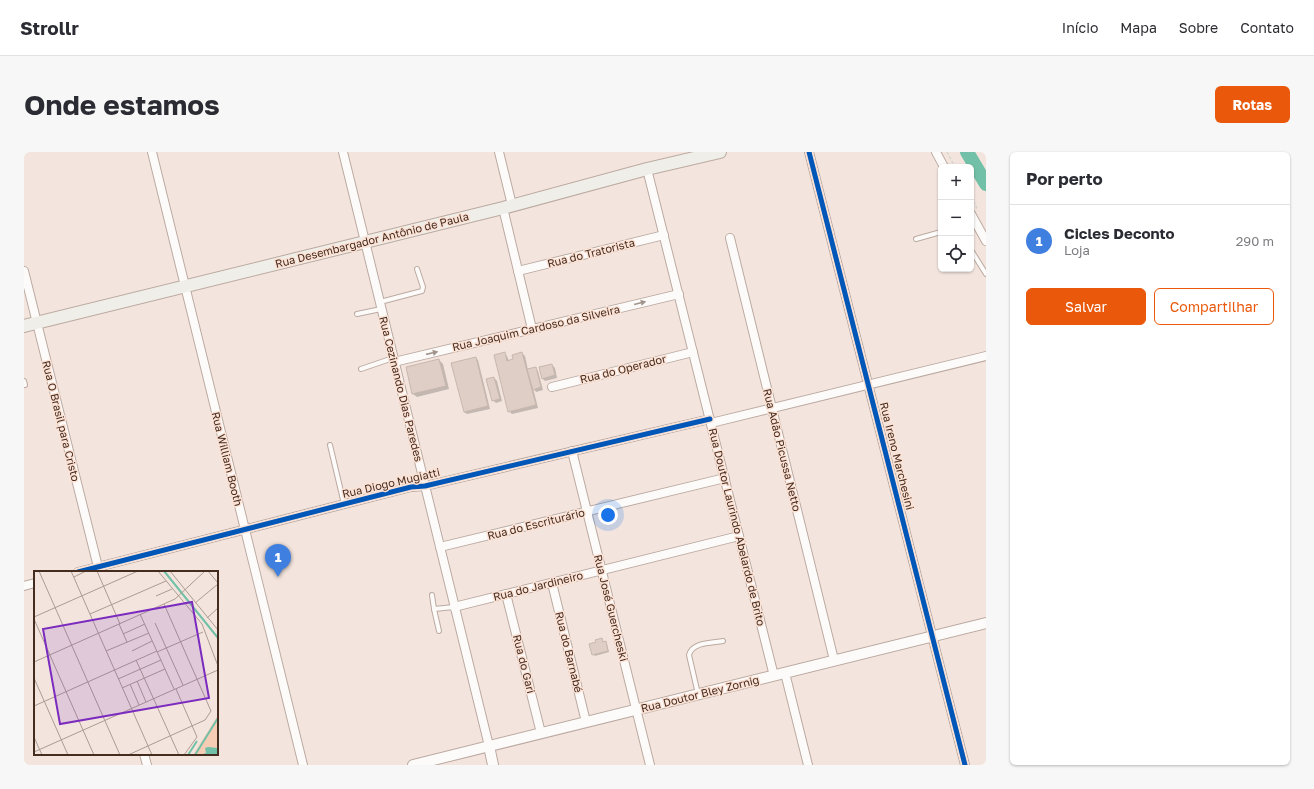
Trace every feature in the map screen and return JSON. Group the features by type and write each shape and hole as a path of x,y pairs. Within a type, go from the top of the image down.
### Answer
{"main road":[{"name":"Rua Desembargador Antônio de Paula","path":"24,326 507,206 701,154 720,152"}],"street":[{"name":"Rua William Booth","path":"152,152 303,765"},
{"name":"Rua Cezinando Dias Paredes","path":"343,152 493,765"},
{"path":"499,152 518,272 532,329"},
{"name":"Rua Ireno Marchesini","path":"809,152 965,765"},
{"path":"936,152 942,164"},
{"name":"Rua Doutor Laurindo Abelardo de Brito","path":"647,169 774,676"},
{"path":"974,219 986,241"},
{"name":"Rua do Tratorista","path":"518,272 664,235"},
{"name":"Rua Adão Picussa Netto","path":"730,238 834,660"},
{"name":"Rua O Brasil para Cristo","path":"24,270 98,570"},
{"name":"Rua Joaquim Cardoso da Silveira","path":"394,360 678,294"},
{"name":"Rua do Operador","path":"552,387 693,352"},
{"name":"Rua Diogo Mugiatti","path":"88,571 98,570 411,487 425,486 572,451 772,409 986,356"},
{"name":"Rua José Guercheski","path":"572,451 650,765"},
{"name":"Rua do Escriturário","path":"440,547 725,478"},
{"name":"Rua do Jardineiro","path":"454,607 739,536"},
{"path":"24,586 34,583"},
{"name":"Rua do Barnabé","path":"552,583 586,722"},
{"name":"Rua do Gari","path":"506,594 541,733"},
{"name":"Rua Doutor Bley Zornig","path":"413,765 986,623"},
{"path":"785,673 808,765"},
{"path":"144,755 147,765"}],"lane":[{"path":"916,239 938,233"},
{"path":"974,255 986,274"},
{"path":"357,314 422,291 423,287 417,269"},
{"path":"361,369 394,360"},
{"path":"330,444 344,504"},
{"path":"432,595 439,631"},
{"path":"434,609 454,607"},
{"path":"698,694 689,655 690,650 695,646 723,641"}],"path":[{"path":"947,152 953,164"}],"building":[{"path":"505,352 507,361 513,359 512,355 522,352 536,405 508,412 494,355"},
{"path":"476,357 488,406 464,412 451,363"},
{"path":"439,359 446,386 412,394 406,367"},
{"path":"552,364 555,375 542,379 539,367"},
{"path":"536,367 541,387 533,390 527,369"},
{"path":"494,377 500,399 492,401 486,379"},
{"path":"602,638 603,642 606,641 608,651 592,655 589,644"}],"waterway":[{"path":"967,152 986,184"}],"cycle path":[{"path":"809,152 965,765"},
{"path":"82,571 411,487 425,486 710,419"}],"place":[{"name":"Cicles Deconto","path":"278,577"}]}
